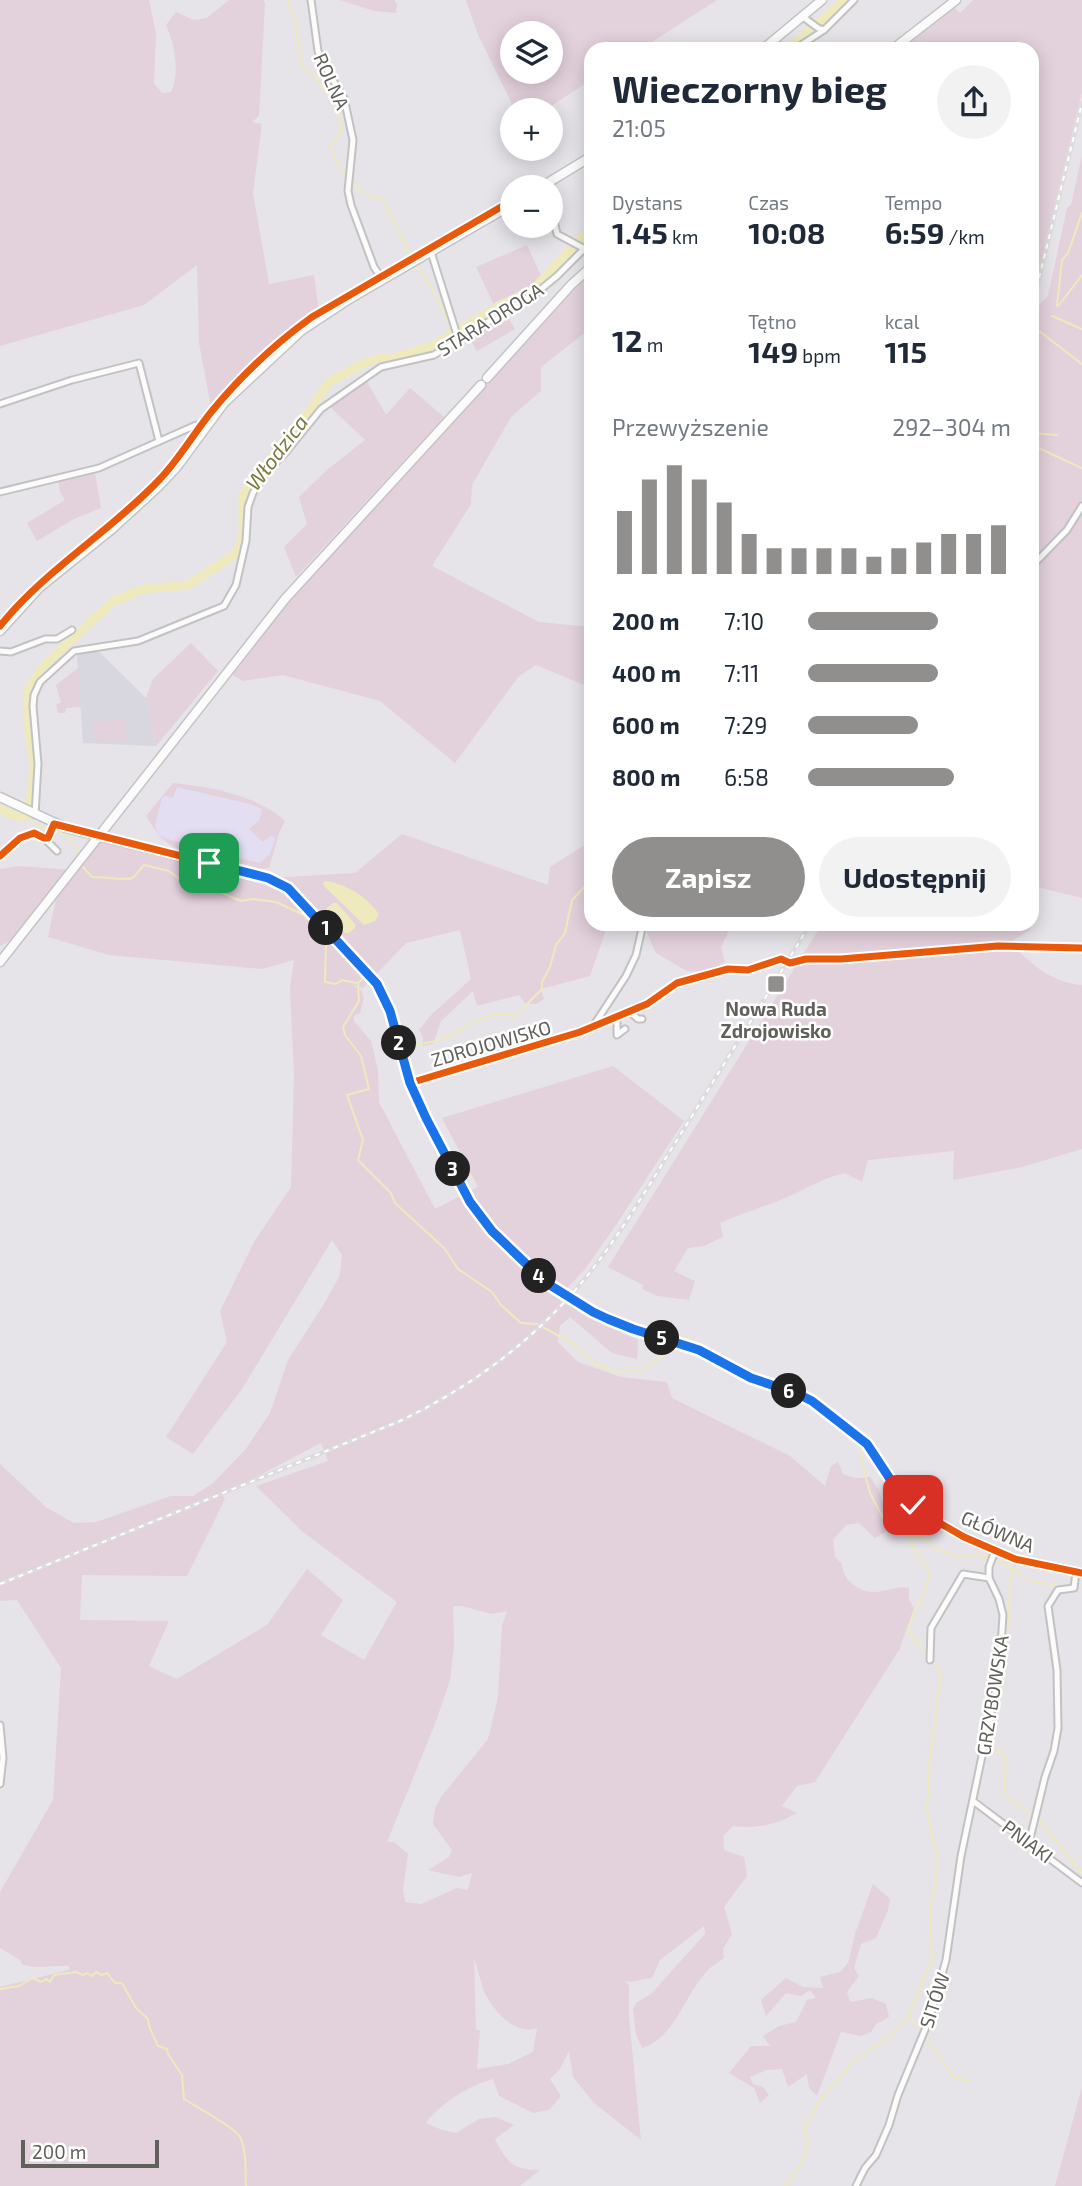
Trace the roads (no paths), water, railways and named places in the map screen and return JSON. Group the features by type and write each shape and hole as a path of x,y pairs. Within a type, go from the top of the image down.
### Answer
{"street":[{"name":"ROLNA","path":"311,0 320,58 344,98 353,140 348,191 374,267 383,280"},
{"path":"773,42 806,20 822,0"},
{"path":"804,42 854,0"},
{"path":"902,42 956,0"},
{"path":"806,20 821,29"},
{"path":"562,175 584,161"},
{"path":"0,631 39,588 111,530 158,487 176,468 239,386 300,331 500,212"},
{"path":"563,238 584,249"},
{"name":"STARA DROGA","path":"33,813 38,764 33,706 34,695 40,682 74,651 138,641 224,606 236,585 246,541 248,507 253,493 266,472 316,414 381,368 428,357 540,290 584,249"},
{"path":"431,252 458,337"},
{"path":"0,962 285,599 584,273"},
{"path":"0,404 72,380 139,363 159,442"},
{"path":"0,492 100,468 196,425 204,429"},
{"path":"1039,559 1067,530 1082,506"},
{"path":"0,651 11,652 45,639 58,639 72,630"},
{"path":"0,797 54,824 268,878 288,888 377,984 390,1011 410,1083"},
{"path":"0,856 20,838 34,833 41,835 57,851"},
{"path":"594,1025 626,975 636,955 641,931"},
{"name":"ZDROJOWISKO","path":"593,1312 545,1282 492,1231 470,1202 410,1083 570,1036 647,1004 677,983 728,969 762,967 781,959 790,963 806,959 841,959 998,946 1082,948"},
{"path":"630,1012 642,1019"},
{"path":"611,1019 617,1022 617,1035 625,1029"},
{"name":"GŁÓWNA","path":"593,1312 713,1357 751,1378 805,1397 867,1444 905,1499 993,1557 1079,1573"},
{"name":"GRZYBOWSKA","path":"973,1801 999,1675 1004,1625 999,1599 989,1578 993,1557"},
{"path":"1029,1843 1058,1728 1056,1670 1048,1606 1058,1590 1075,1586 1079,1573"},
{"path":"931,1658 931,1628 963,1574 989,1578"},
{"path":"0,1725 4,1758 0,1784"},
{"name":"PNIAKI","path":"973,1801 1082,1883"},
{"name":"SITÓW","path":"856,2186 865,2168 876,2155 889,2125 932,2008 946,1960 961,1856 973,1801"}],"waterway":[{"path":"288,0 294,18 302,66 314,75 336,108 341,125 340,134 331,147 346,176"},
{"name":"Włodzica","path":"796,42 846,0"},
{"path":"350,180 364,193"},
{"path":"369,195 384,202 412,257"},
{"path":"1057,306 1062,260 1068,253 1082,213"},
{"name":"Włodzica","path":"0,809 15,816 26,816 32,793 34,764 29,733 28,691 38,674 112,602 143,589 188,585 234,555 243,535 243,495 301,423 329,382 364,363 380,358 391,359 434,345 500,305 533,290 584,236"},
{"path":"416,265 435,293"},
{"path":"1059,305 1082,275"},
{"path":"436,296 449,323 450,335"},
{"path":"1052,316 1082,329"},
{"path":"1039,331 1082,364"},
{"path":"1039,434 1057,435"},
{"path":"1039,448 1082,468"},
{"path":"26,816 39,826 69,838 78,852"},
{"path":"83,867 92,877 129,879 144,865 169,871 191,888 211,888 241,901 253,899 276,902 304,915 320,931 326,942 325,982 336,984 342,980 357,983"},
{"path":"403,1044 436,1041 484,1017 495,1014 514,1016 518,1013 542,989 542,982 550,967 556,945 565,933 572,900 584,887"},
{"path":"358,983 362,979 366,980 378,995"},
{"path":"358,984 359,1001 343,1027 345,1035 361,1056 369,1089 347,1095 363,1140 358,1160 391,1193 395,1203 445,1249 458,1269 492,1292 501,1305 521,1323 537,1324 572,1343 595,1364 615,1372 644,1369 676,1347"},
{"path":"392,1033 395,1045"},
{"path":"684,1342 689,1340 753,1373 808,1393 839,1418"},
{"path":"840,1427 861,1448 870,1493 890,1531 924,1538 935,1549 957,1557 979,1555 1016,1570 1030,1581 1065,1587"},
{"path":"907,1535 929,1573 926,1590"},
{"path":"1013,1569 1005,1673 988,1749 1004,1754 1006,1770 1003,1794 1033,1815"},
{"path":"1078,1586 1082,1585"},
{"path":"924,1593 908,1631 927,1654"},
{"path":"921,2029 908,2016 932,1960 930,1902 934,1895 938,1862 927,1811 940,1670 931,1658"},
{"path":"1038,1819 1082,1873"},
{"path":"0,1989 19,1986 33,1978 50,1982 54,1975 76,1972 92,1976 96,1972 102,1975 107,1973 115,1983 122,1983 136,2008 148,2019 158,2046 167,2049 182,2075 184,2099 223,2122 240,2137 245,2155 246,2186"},
{"path":"785,2186 807,2152 804,2129 821,2099 853,2062 892,2034 907,2017"},
{"path":"927,2038 954,2078 970,2081"}],"railway":[{"path":"1039,278 1082,103"},
{"path":"0,1584 400,1421 454,1392 528,1338 591,1271 641,1199 806,931"}],"place":[{"name":"Nowa Ruda Zdrojowisko","path":"776,984"}]}
